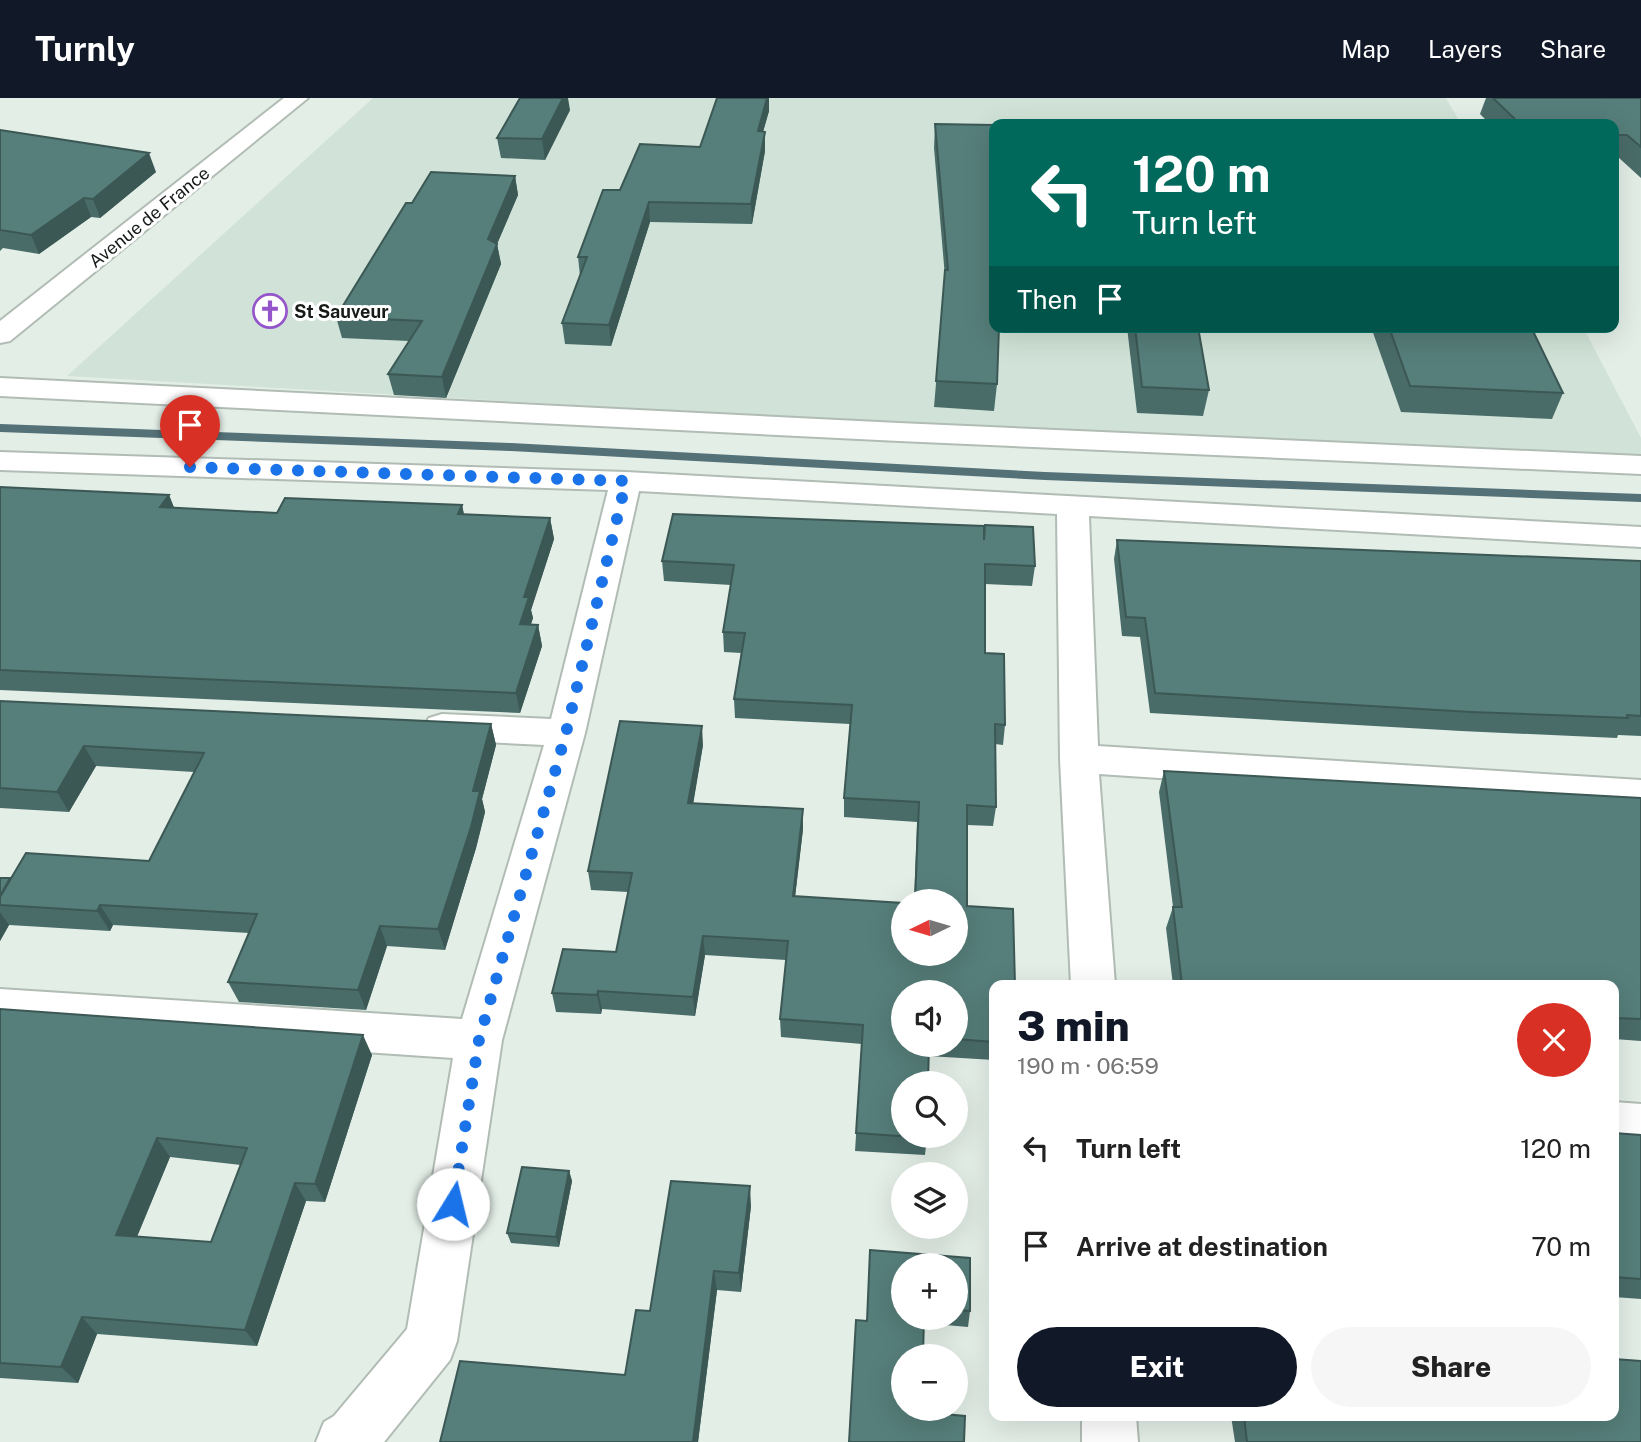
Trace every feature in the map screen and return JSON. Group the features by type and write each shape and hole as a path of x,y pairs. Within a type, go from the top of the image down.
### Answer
{"street":[{"name":"Avenue de France","path":"0,335 297,98"},
{"path":"0,387 899,432 1641,465"},
{"path":"0,461 626,481 1641,537"},
{"path":"344,1442 354,1436 431,1340 479,1040 566,733 626,481"},
{"path":"1073,507 1079,759 1093,980"},
{"path":"414,726 566,733"},
{"path":"1079,759 1641,795"},
{"path":"0,1008 479,1040"},
{"path":"1619,1123 1641,1125"},
{"path":"1109,1421 1110,1442"}],"shaded area":[{"path":"373,98 1446,98 1458,119 989,119 989,333 1586,333 1641,438 1641,455 906,424 67,376"}],"building":[{"path":"520,98 563,98 542,139 497,138"},
{"path":"717,98 767,98 758,131 765,132 751,204 649,202 609,325 562,323 587,257 578,257 603,190 620,190 640,144 700,147"},
{"path":"1493,98 1641,98 1641,147 1627,135 1619,135 1619,119 1515,119"},
{"path":"935,124 989,125 989,333 999,333 997,384 936,381 945,270 948,270"},
{"path":"0,130 149,153 93,199 84,198 31,235 0,230"},
{"path":"431,172 515,176 488,239 497,244 442,377 388,374 422,321 336,317 406,203 412,203"},
{"path":"1136,333 1199,333 1209,390 1142,387"},
{"path":"1391,333 1534,333 1563,393 1410,386"},
{"path":"0,487 169,495 160,507 277,513 285,498 462,505 458,514 550,518 524,597 529,597 520,624 538,625 516,693 0,670"},
{"path":"673,514 984,526 984,540 985,525 1033,527 1035,566 985,564 985,653 1004,654 1005,725 995,724 996,807 967,805 967,889 915,889 919,802 844,798 852,705 734,699 745,633 723,632 734,565 662,561"},
{"path":"1117,540 1641,561 1641,716 1627,715 1628,718 1471,712 1155,693 1145,618 1126,617"},
{"path":"0,701 491,724 473,791 480,791 471,827 438,929 380,926 358,990 228,982 257,914 100,905 97,911 0,905 0,897 26,853 149,861 204,753 84,746 57,792 0,788"},
{"path":"620,721 702,726 688,803 803,809 793,896 891,902 891,966 968,966 968,906 1013,909 1015,980 989,980 989,1042 968,1040 968,980 891,980 891,1057 929,1057 928,1071 891,1071 891,1135 856,1133 863,1025 780,1019 788,941 703,936 693,997 598,991 597,995 552,993 563,949 616,952 632,873 588,871"},
{"path":"1164,771 1641,798 1641,1019 1619,1018 1619,980 1181,980 1173,907 1182,907"},
{"path":"0,878 10,878 0,896"},
{"path":"0,1009 363,1035 315,1184 295,1183 245,1330 82,1317 61,1367 0,1363","holes":["157,1138 247,1148 211,1242 116,1235"]},
{"path":"1619,1133 1641,1135 1641,1279 1619,1277"},
{"path":"522,1167 569,1171 556,1237 507,1233"},
{"path":"671,1181 750,1186 739,1273 714,1271 693,1442 440,1442 460,1361 625,1375 636,1310 650,1311"},
{"path":"870,1250 908,1253 891,1253 891,1330 924,1330 923,1344 891,1344 891,1421 965,1421 964,1442 849,1442 856,1320 867,1321"},
{"path":"968,1258 970,1258 968,1311"},
{"path":"1619,1359 1641,1361 1641,1442 1247,1442 1245,1421 1619,1421"}],"waterway":[{"path":"0,428 511,447 1045,476 1641,498"}],"place":[{"name":"St Sauveur","path":"270,311"}],"route":[{"path":"190,467 626,481 566,733 479,1040 453,1204"}]}
